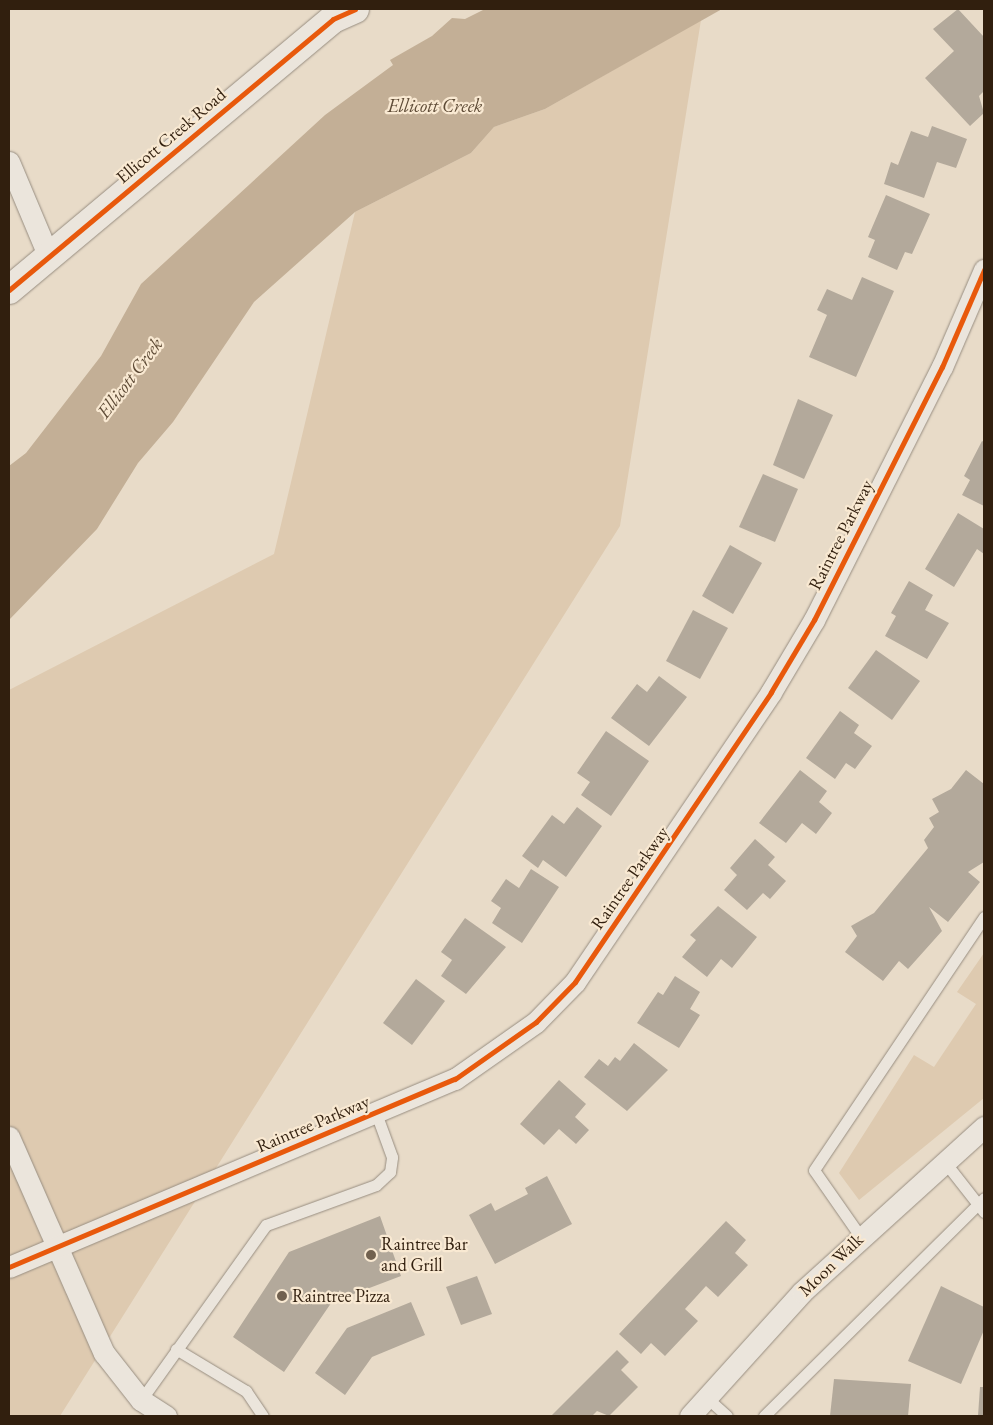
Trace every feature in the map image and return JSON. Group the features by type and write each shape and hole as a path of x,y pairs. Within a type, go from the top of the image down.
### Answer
{"street":[{"name":"Ellicott Creek Road","path":"9,290 48,255 333,20 355,9"},
{"path":"9,162 48,255"},
{"name":"Raintree Parkway","path":"9,1267 455,1079 503,1049 575,982 766,700 814,620 942,367 984,270"},
{"name":"Moon Walk","path":"690,1416 860,1236 984,1126"},
{"path":"9,1137 55,1248 104,1353 141,1400 166,1416"}],"lane":[{"path":"860,1236 814,1170 984,917"},
{"path":"141,1400 266,1225 376,1184 390,1172 392,1157 376,1113"},
{"path":"764,1416 982,1204 944,1161"},
{"path":"176,1349 246,1391 263,1416"},
{"path":"706,1397 727,1416"}],"shaded area":[{"path":"701,20 620,526 60,1416 9,1416 9,690 274,554 355,212 471,153 494,127 545,109"},
{"path":"984,953 984,1098 859,1200 839,1173 914,1055 934,1067 976,1004 957,992"}],"water":[{"name":"Ellicott Creek","path":"485,9 722,9 545,109 494,127 471,153 355,212 254,302 173,422 138,463 97,529 9,620 9,466 26,453 101,356 141,284 325,115 393,65 390,60 432,36 452,18 465,19"}],"building":[{"path":"958,9 984,37 984,91 979,96 984,113 970,126 925,78 954,51 933,29"},
{"path":"932,126 967,139 956,168 937,162 924,198 884,184 891,162 898,165 911,131 928,137"},
{"path":"886,195 930,214 912,254 905,252 897,270 868,257 875,240 868,237"},
{"path":"862,277 894,291 856,377 809,357 827,315 817,310 827,289 852,300"},
{"path":"798,399 833,415 804,479 773,465"},
{"path":"982,441 984,442 984,506 962,495 970,480 964,476"},
{"path":"763,474 798,489 775,542 739,527"},
{"path":"958,513 984,529 984,554 977,549 954,587 925,569"},
{"path":"730,545 762,563 733,614 702,596"},
{"path":"909,581 933,595 925,610 949,623 927,659 885,636 896,616 891,613"},
{"path":"693,610 728,628 700,679 666,661"},
{"path":"876,650 920,681 892,720 848,688"},
{"path":"659,676 687,697 649,746 611,718 637,684 647,692"},
{"path":"840,711 859,725 854,733 872,746 855,769 846,763 835,779 806,758"},
{"path":"606,731 649,761 611,816 581,795 590,782 577,773"},
{"path":"800,770 827,791 819,802 832,813 816,834 802,823 786,843 759,823"},
{"path":"966,770 984,784 984,862 968,872 980,882 948,922 929,907 942,931 908,969 899,961 883,981 845,952 857,936 851,926 874,913 928,848 924,840 934,827 929,818 939,812 932,799 951,789"},
{"path":"577,807 602,826 566,877 543,860 538,868 522,856 552,815 564,824"},
{"path":"755,839 775,857 768,865 786,881 770,899 763,893 747,910 724,890 737,875 730,868"},
{"path":"531,869 559,887 522,943 492,923 501,908 491,901 506,879 519,888"},
{"path":"718,906 757,937 732,968 721,959 707,977 682,957 696,940 690,935"},
{"path":"465,918 506,947 466,994 441,976 452,960 441,952"},
{"path":"675,976 700,992 690,1009 700,1015 679,1048 637,1023 658,992 663,995"},
{"path":"416,979 445,1001 412,1045 383,1023"},
{"path":"634,1043 668,1070 627,1111 584,1077 599,1059 608,1066 615,1057 620,1061"},
{"path":"559,1080 586,1104 575,1117 589,1130 576,1144 559,1129 544,1145 520,1124"},
{"path":"547,1176 572,1224 495,1264 469,1215 491,1203 495,1211 528,1194 525,1188"},
{"path":"380,1216 401,1276 343,1298 340,1290 284,1372 233,1337 289,1252"},
{"path":"726,1221 746,1240 735,1253 748,1265 718,1297 706,1286 685,1309 698,1321 665,1356 651,1343 641,1354 619,1334"},
{"path":"477,1276 492,1314 461,1325 446,1287"},
{"path":"941,1286 984,1307 984,1330 961,1384 908,1361"},
{"path":"411,1302 425,1335 372,1357 345,1395 315,1373 347,1328"},
{"path":"617,1350 629,1362 621,1370 638,1387 609,1416 597,1411 592,1416 551,1416"},
{"path":"834,1379 911,1384 908,1416 830,1416"},
{"path":"980,1387 984,1387 984,1416 978,1416"}],"cycle path":[{"path":"9,290 333,19 355,9"},
{"path":"9,1267 455,1079 536,1022 575,982 771,692 814,620 942,367 984,270"}],"place":[{"name":"Raintree Bar and Grill","path":"371,1255"},
{"name":"Raintree Pizza","path":"282,1296"}]}
